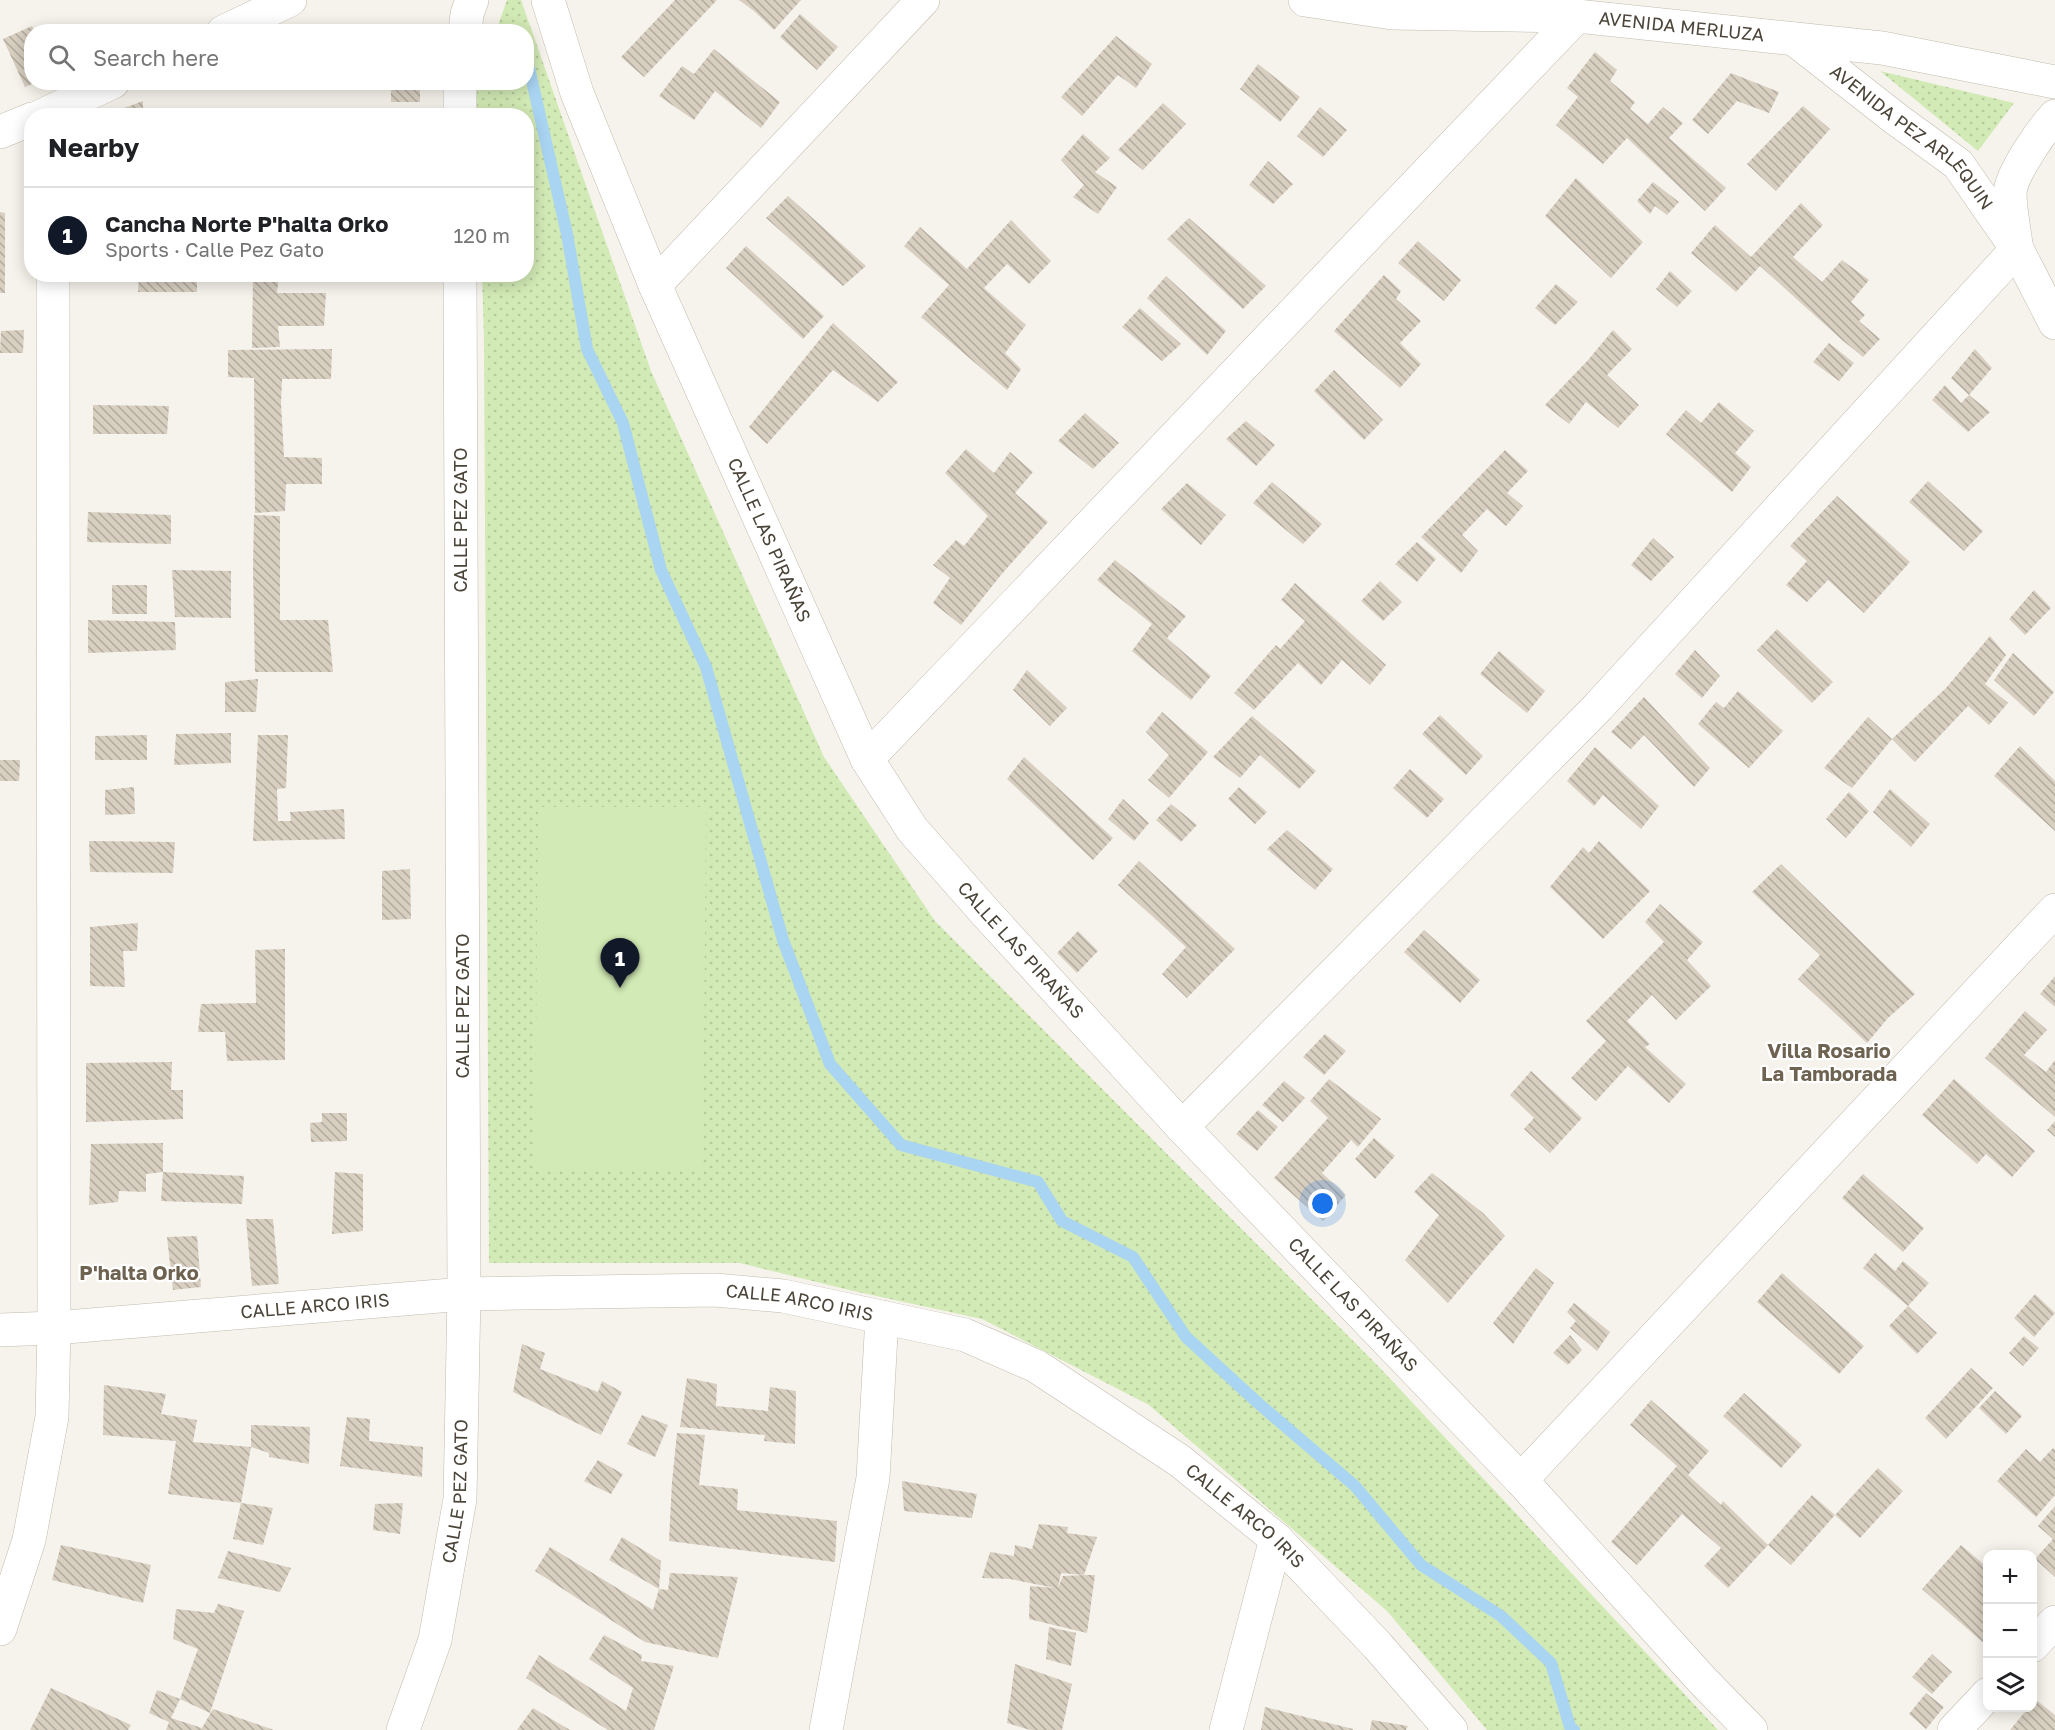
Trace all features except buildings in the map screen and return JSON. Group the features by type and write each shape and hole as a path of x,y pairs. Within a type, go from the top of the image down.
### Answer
{"street":[{"path":"240,24 290,0"},
{"path":"466,24 472,0"},
{"name":"CALLE LAS PIRAÑAS","path":"548,0 578,93 655,285 867,759 912,830 1182,1127 1521,1480 1703,1681 1751,1730"},
{"path":"655,285 923,0"},
{"name":"AVENIDA MERLUZA","path":"1305,0 1392,13 1577,16 1639,11 1794,39 1882,48 2055,82"},
{"path":"867,759 1577,16"},
{"name":"AVENIDA PEZ ARLEQUIN","path":"1794,39 1958,164 2017,249 2055,323"},
{"path":"59,108 97,90"},
{"path":"460,90 460,108"},
{"name":"AVENIDA PEZ ARLEQUIN","path":"2017,249 2010,191 2022,164 2043,129 2055,116"},
{"path":"0,132 24,123"},
{"path":"1182,1127 1598,707 2017,249"},
{"path":"0,1629 29,1540 52,1417 54,1329 54,282"},
{"name":"CALLE PEZ GATO","path":"403,1730 435,1640 460,1499 464,1294 460,282"},
{"path":"1521,1480 2055,910"},
{"name":"CALLE ARCO IRIS","path":"0,1330 54,1329 464,1294 716,1290 783,1296 965,1335 1036,1366 1180,1461 1276,1539 1377,1646 1451,1730"},
{"path":"826,1730 873,1478 882,1317"},
{"path":"1226,1730 1276,1539"},
{"path":"2037,1641 2055,1622"},
{"path":"1954,1730 1983,1699"}],"green space":[{"path":"507,0 521,0 529,24 498,24"},
{"path":"534,37 651,371 824,757 935,921 1381,1369 1718,1730 1487,1730 1387,1611 1149,1405 982,1319 740,1263 489,1263 482,282 534,282 534,108 476,108 475,91 534,90"},
{"path":"1880,71 2014,103 1978,151"},
{"path":"538,807 706,807 703,1169 535,1168"}],"waterway":[{"path":"534,90 567,234 587,349 623,423 661,570 706,667 783,940 830,1064 901,1145 1038,1182 1062,1221 1133,1257 1186,1337 1258,1403 1355,1486 1421,1565 1501,1616 1551,1663 1570,1727 1574,1730"}],"place":[{"name":"Cancha Norte P'halta Orko","path":"620,988"}],"district":[{"name":"Villa Rosario La Tamborada","path":"1829,1062"},
{"name":"P'halta Orko","path":"139,1273"}]}
